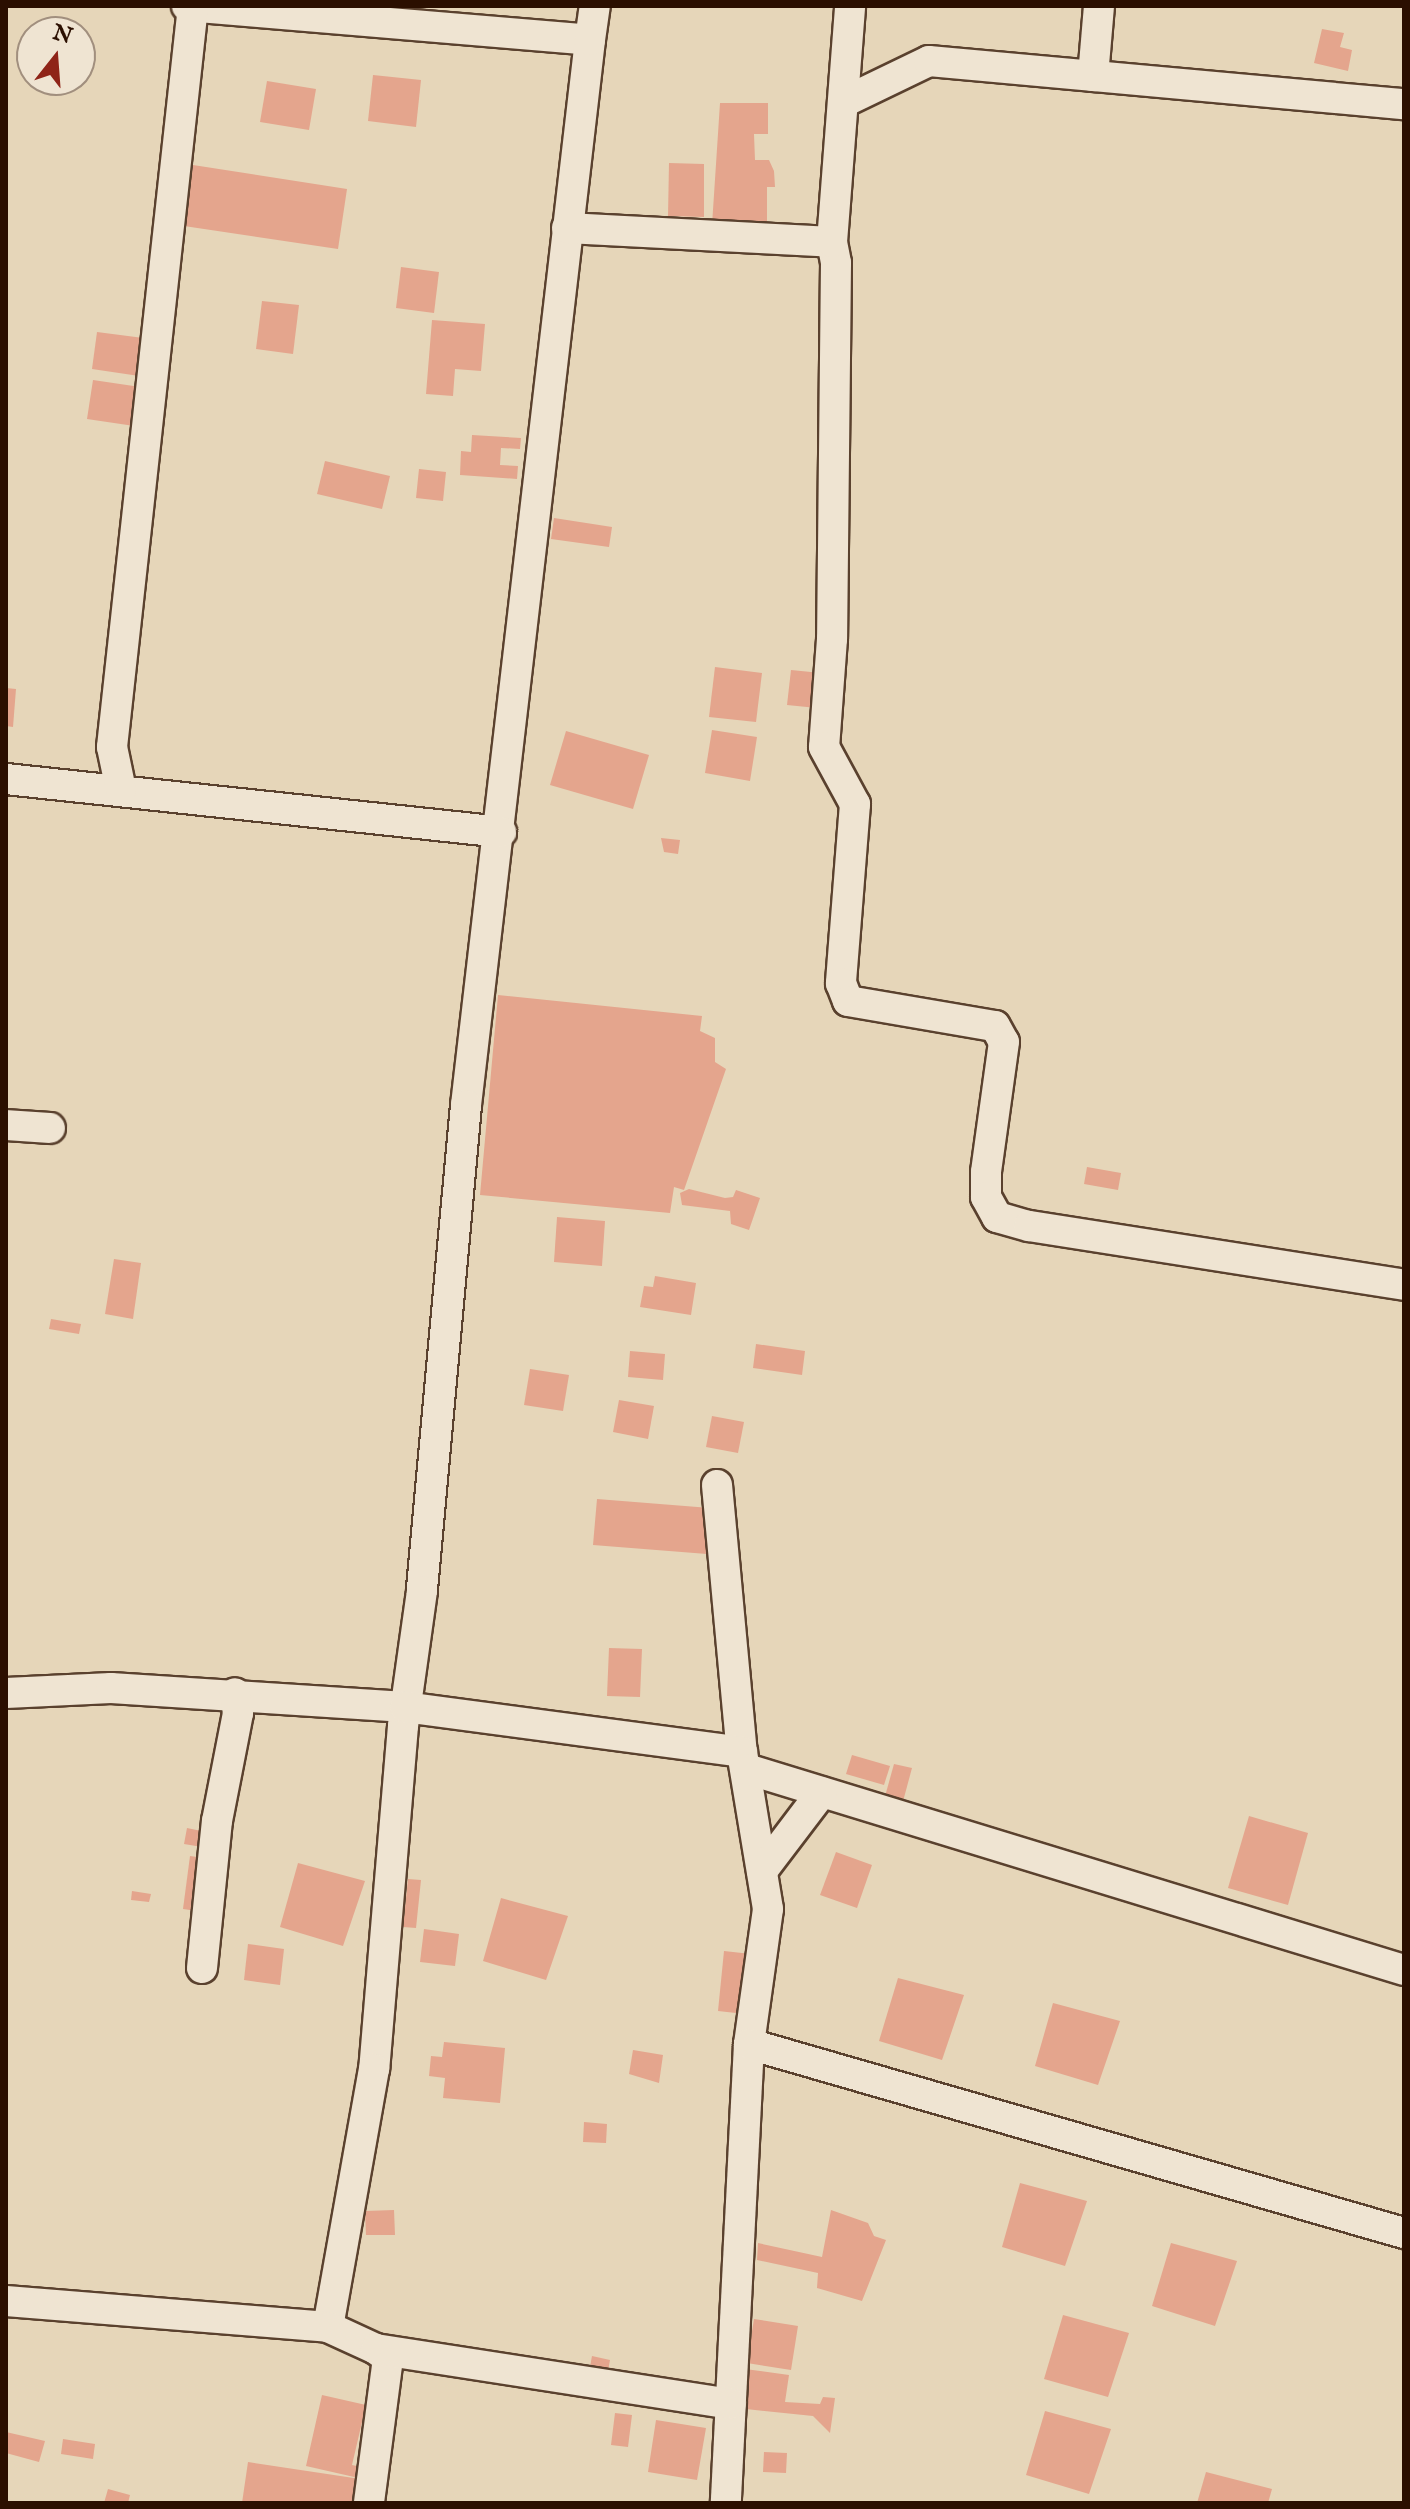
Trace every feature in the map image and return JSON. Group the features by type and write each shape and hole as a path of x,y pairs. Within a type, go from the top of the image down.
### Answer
{"street":[{"path":"121,790 112,747 191,6 590,40"},
{"path":"328,2327 374,2069 405,1707 422,1591 466,1105 501,832 567,228 595,6"},
{"path":"850,6 846,101 832,242 836,263 832,639 824,747 855,804 841,983 848,1001 995,1026 1004,1042 986,1172 986,1197 997,1217 1029,1226 1404,1285"},
{"path":"1093,76 1099,6"},
{"path":"846,101 929,61 1404,104"},
{"path":"567,228 832,242"},
{"path":"6,779 501,832"},
{"path":"6,1125 50,1128"},
{"path":"717,1485 745,1760 768,1909 749,2044 726,2503"},
{"path":"6,1693 111,1688 235,1693 405,1707 745,1760 822,1792 1404,1970"},
{"path":"202,1968 217,1821 238,1713 235,1693"},
{"path":"762,1871 822,1792"},
{"path":"749,2044 1404,2233"},
{"path":"6,2301 328,2327 376,2349 388,2358 369,2503"},
{"path":"376,2349 731,2404"}],"building":[{"path":"1322,29 1344,33 1340,47 1352,50 1348,71 1314,63"},
{"path":"373,75 421,80 416,127 368,121"},
{"path":"267,81 316,89 309,130 260,122"},
{"path":"720,103 768,103 768,134 754,134 755,160 769,160 774,171 775,187 767,187 767,225 712,225"},
{"path":"669,163 704,164 704,217 668,216"},
{"path":"193,165 347,189 338,249 184,226"},
{"path":"401,267 439,272 434,313 396,308"},
{"path":"262,301 299,305 293,354 256,349"},
{"path":"432,320 485,324 481,371 455,369 453,396 426,394"},
{"path":"97,332 151,339 146,377 92,369"},
{"path":"93,380 147,388 141,427 87,419"},
{"path":"472,435 521,438 520,449 501,448 500,465 518,466 517,479 460,475 461,451 471,452"},
{"path":"325,461 390,476 382,509 317,494"},
{"path":"419,469 446,472 443,501 416,498"},
{"path":"554,518 612,527 609,547 551,539"},
{"path":"715,667 762,673 756,722 709,717"},
{"path":"791,670 821,673 817,708 787,705"},
{"path":"6,688 16,689 13,727 6,726"},
{"path":"712,730 757,737 750,781 705,773"},
{"path":"566,731 649,755 633,809 550,785"},
{"path":"661,838 680,840 678,854 664,852"},
{"path":"498,995 702,1016 700,1031 715,1038 715,1062 726,1069 684,1190 674,1187 670,1213 480,1195"},
{"path":"1087,1167 1121,1173 1118,1190 1084,1184"},
{"path":"689,1189 725,1198 733,1197 736,1190 760,1198 749,1230 731,1224 730,1211 682,1205 680,1193"},
{"path":"557,1217 605,1221 602,1266 554,1262"},
{"path":"114,1259 141,1263 133,1319 105,1314"},
{"path":"655,1276 696,1283 691,1315 640,1307 644,1286 653,1287"},
{"path":"51,1319 81,1324 79,1334 49,1329"},
{"path":"756,1344 805,1351 802,1375 753,1368"},
{"path":"630,1351 665,1354 663,1380 628,1377"},
{"path":"530,1369 569,1375 563,1411 524,1405"},
{"path":"619,1400 654,1406 648,1439 613,1432"},
{"path":"712,1416 744,1422 738,1453 706,1447"},
{"path":"597,1499 710,1508 707,1554 593,1545"},
{"path":"609,1648 642,1649 640,1697 607,1696"},
{"path":"852,1755 890,1766 884,1785 846,1774"},
{"path":"894,1764 912,1768 902,1805 884,1800"},
{"path":"1249,1816 1308,1833 1288,1905 1228,1888"},
{"path":"187,1828 211,1833 208,1848 184,1844"},
{"path":"836,1852 872,1865 857,1908 820,1895"},
{"path":"190,1856 205,1858 197,1911 183,1909"},
{"path":"298,1863 365,1881 343,1946 280,1927"},
{"path":"408,1879 421,1880 416,1928 403,1927"},
{"path":"132,1891 151,1894 149,1902 131,1900"},
{"path":"501,1898 568,1916 546,1980 483,1961"},
{"path":"424,1929 459,1934 455,1966 420,1962"},
{"path":"248,1944 284,1949 280,1985 244,1980"},
{"path":"724,1951 751,1954 745,2014 718,2011"},
{"path":"898,1978 964,1995 942,2060 879,2041"},
{"path":"1053,2003 1120,2021 1098,2085 1035,2066"},
{"path":"444,2042 505,2048 500,2103 443,2098 445,2078 429,2076 431,2056 442,2057"},
{"path":"633,2050 663,2055 659,2083 629,2074"},
{"path":"584,2122 607,2124 606,2143 583,2142"},
{"path":"1020,2183 1087,2201 1065,2266 1002,2247"},
{"path":"394,2210 395,2235 366,2235 365,2211"},
{"path":"831,2210 868,2223 874,2236 886,2240 862,2301 817,2288 818,2273 757,2260 758,2243 822,2257"},
{"path":"1171,2243 1237,2261 1215,2326 1152,2306"},
{"path":"1063,2315 1129,2333 1108,2397 1044,2379"},
{"path":"754,2319 798,2326 791,2370 747,2363"},
{"path":"592,2356 610,2360 608,2371 590,2367"},
{"path":"745,2369 789,2375 785,2402 820,2404 823,2397 835,2398 830,2433 813,2416 746,2409"},
{"path":"322,2395 366,2405 352,2465 366,2468 363,2479 306,2466"},
{"path":"1045,2411 1111,2429 1089,2494 1026,2475"},
{"path":"615,2413 632,2415 628,2447 611,2445"},
{"path":"656,2420 706,2428 697,2480 648,2472"},
{"path":"6,2432 45,2441 39,2462 6,2453"},
{"path":"63,2439 95,2444 93,2459 61,2454"},
{"path":"764,2452 787,2453 786,2473 763,2472"},
{"path":"248,2462 367,2480 363,2503 242,2503"},
{"path":"1206,2472 1272,2489 1268,2503 1197,2503"},
{"path":"108,2489 130,2495 128,2503 104,2503"}]}
